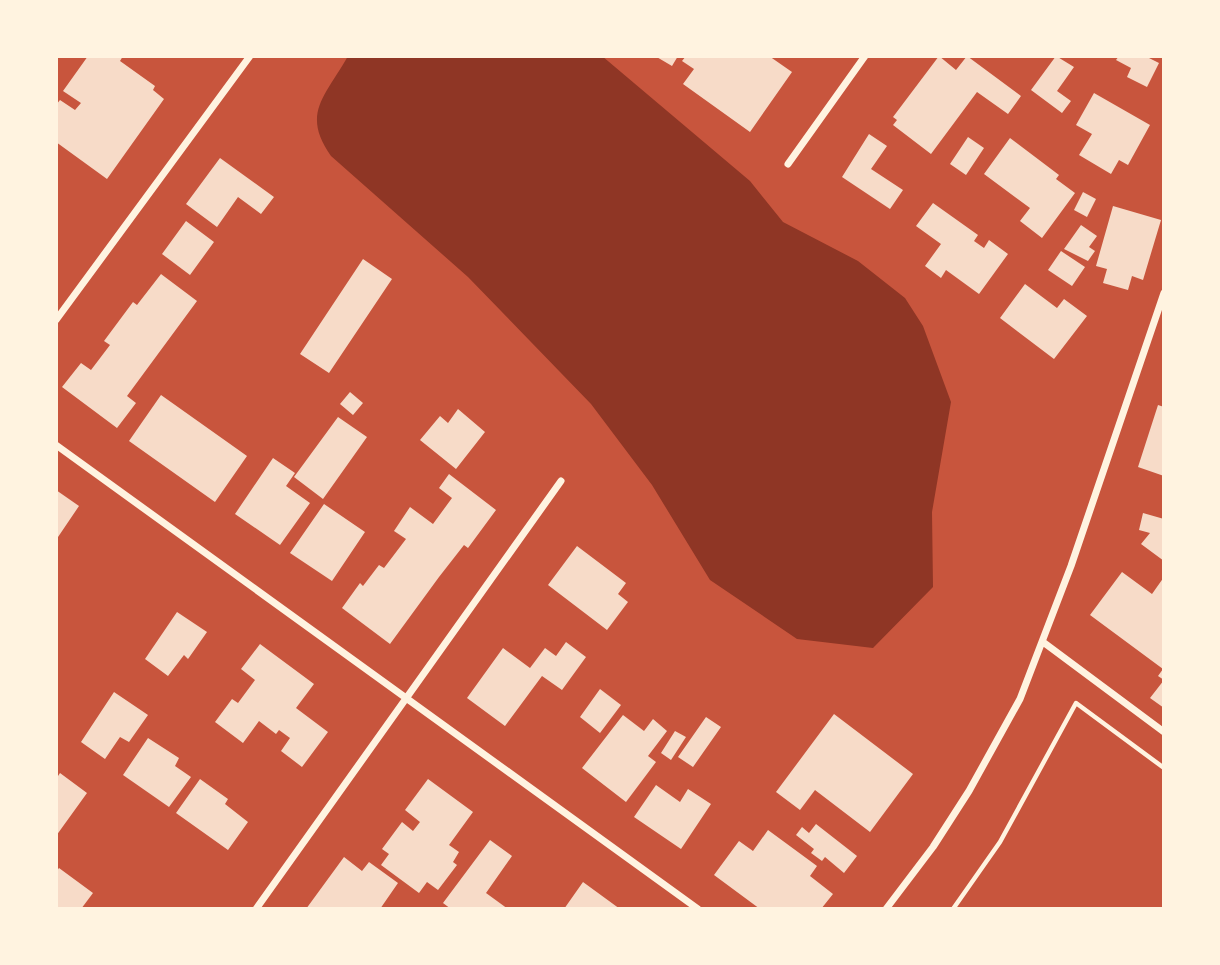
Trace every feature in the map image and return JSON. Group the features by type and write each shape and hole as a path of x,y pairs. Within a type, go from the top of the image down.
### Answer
{"street":[{"path":"56,320 250,56"},
{"path":"788,164 865,56"},
{"path":"886,909 933,847 969,791 1020,699 1043,642 1164,293"},
{"path":"56,445 405,700 698,909"},
{"path":"256,909 561,481"},
{"path":"1043,642 1164,732"}],"path":[{"path":"953,909 1000,842 1076,703 1164,768"}],"shaded area":[{"path":"348,56 602,56 750,181 783,222 858,261 905,298 923,326 951,402 932,512 933,587 873,648 797,639 710,580 652,485 591,404 468,277 331,156 322,141 317,116 325,94"}],"building":[{"path":"88,56 123,56 120,61 155,86 153,90 164,99 107,179 56,142 56,105 60,100 75,110 81,103 63,91"},
{"path":"655,56 678,56 672,66"},
{"path":"686,56 769,56 792,72 750,132 683,84 694,69 682,61"},
{"path":"939,56 956,70 967,56 1021,96 1008,114 977,92 931,154 893,125 897,120 893,117"},
{"path":"1056,56 1074,67 1057,91 1071,101 1062,113 1031,90"},
{"path":"1119,56 1145,56 1159,63 1147,87 1127,77 1131,68 1116,60"},
{"path":"1094,93 1150,125 1128,165 1119,160 1111,174 1079,155 1092,134 1076,125"},
{"path":"869,134 887,146 871,169 903,190 890,209 842,177"},
{"path":"968,137 984,148 966,175 950,164"},
{"path":"1010,138 1059,175 1056,179 1075,193 1042,238 1020,221 1030,208 984,174"},
{"path":"220,158 274,197 261,214 238,197 217,227 186,204"},
{"path":"1083,192 1096,199 1087,217 1074,210"},
{"path":"933,203 978,235 974,241 984,248 989,240 1008,254 979,294 946,270 941,278 925,266 941,244 916,226"},
{"path":"1113,206 1161,220 1143,280 1132,276 1128,290 1103,283 1107,269 1096,266"},
{"path":"186,221 214,242 190,275 162,254"},
{"path":"1081,225 1097,236 1089,247 1095,251 1088,261 1064,249"},
{"path":"1061,251 1085,267 1072,286 1048,270"},
{"path":"363,259 392,279 329,373 300,354"},
{"path":"161,274 197,301 127,396 136,403 117,428 62,387 81,363 91,370 110,345 104,341 133,302 137,305"},
{"path":"1025,284 1057,308 1064,299 1087,316 1054,359 1000,318"},
{"path":"350,392 363,403 353,415 340,404"},
{"path":"161,395 247,456 215,502 129,441"},
{"path":"1158,405 1164,407 1164,476 1138,467"},
{"path":"458,409 485,432 456,469 420,440 440,416 448,423"},
{"path":"338,417 367,437 323,499 294,477"},
{"path":"273,458 295,473 286,486 310,503 280,545 235,514"},
{"path":"449,474 496,510 468,548 464,545 390,644 342,608 360,583 363,586 379,565 384,568 406,539 394,531 410,507 433,524 452,498 439,488"},
{"path":"56,490 79,506 56,540"},
{"path":"324,504 365,532 332,581 290,553"},
{"path":"1143,513 1164,519 1164,561 1141,544 1150,533 1139,530"},
{"path":"577,546 626,583 618,594 628,602 607,630 548,585"},
{"path":"1122,572 1152,594 1164,577 1164,680 1158,676 1163,669 1090,615"},
{"path":"177,612 207,632 188,659 184,655 168,676 145,659"},
{"path":"566,642 586,657 562,690 542,676 505,726 467,698 503,648 530,668 545,648 556,656"},
{"path":"260,644 314,684 296,708 328,732 302,767 281,751 290,738 279,730 276,734 259,721 243,743 215,722 232,699 238,703 255,680 241,669"},
{"path":"1164,680 1164,708 1150,698"},
{"path":"600,689 621,705 600,733 580,717"},
{"path":"114,692 148,715 129,742 120,737 105,759 81,742"},
{"path":"834,714 913,774 870,832 815,790 800,810 776,792"},
{"path":"623,715 644,731 653,719 667,731 648,756 656,762 626,802 582,768"},
{"path":"706,717 721,727 693,767 678,757"},
{"path":"675,731 686,737 671,760 661,753"},
{"path":"148,738 179,758 175,766 191,777 169,807 123,775"},
{"path":"60,773 87,793 56,836 56,779"},
{"path":"200,779 228,799 225,804 248,822 228,850 176,813"},
{"path":"428,779 473,812 449,845 459,852 453,862 457,865 438,890 427,882 419,893 381,865 389,854 382,849 402,822 413,831 420,822 405,810"},
{"path":"656,785 680,802 688,789 711,804 681,849 634,817"},
{"path":"816,824 857,856 844,873 825,857 822,861 811,853 814,849 796,835 802,827 809,833"},
{"path":"768,830 817,866 810,876 833,894 821,909 760,909 714,875 739,841 753,851"},
{"path":"490,840 512,856 486,893 508,909 451,909 443,903"},
{"path":"344,857 362,871 369,862 398,883 380,909 306,909"},
{"path":"59,868 93,893 81,909 56,909 56,872"},
{"path":"583,882 620,909 564,909"}]}
